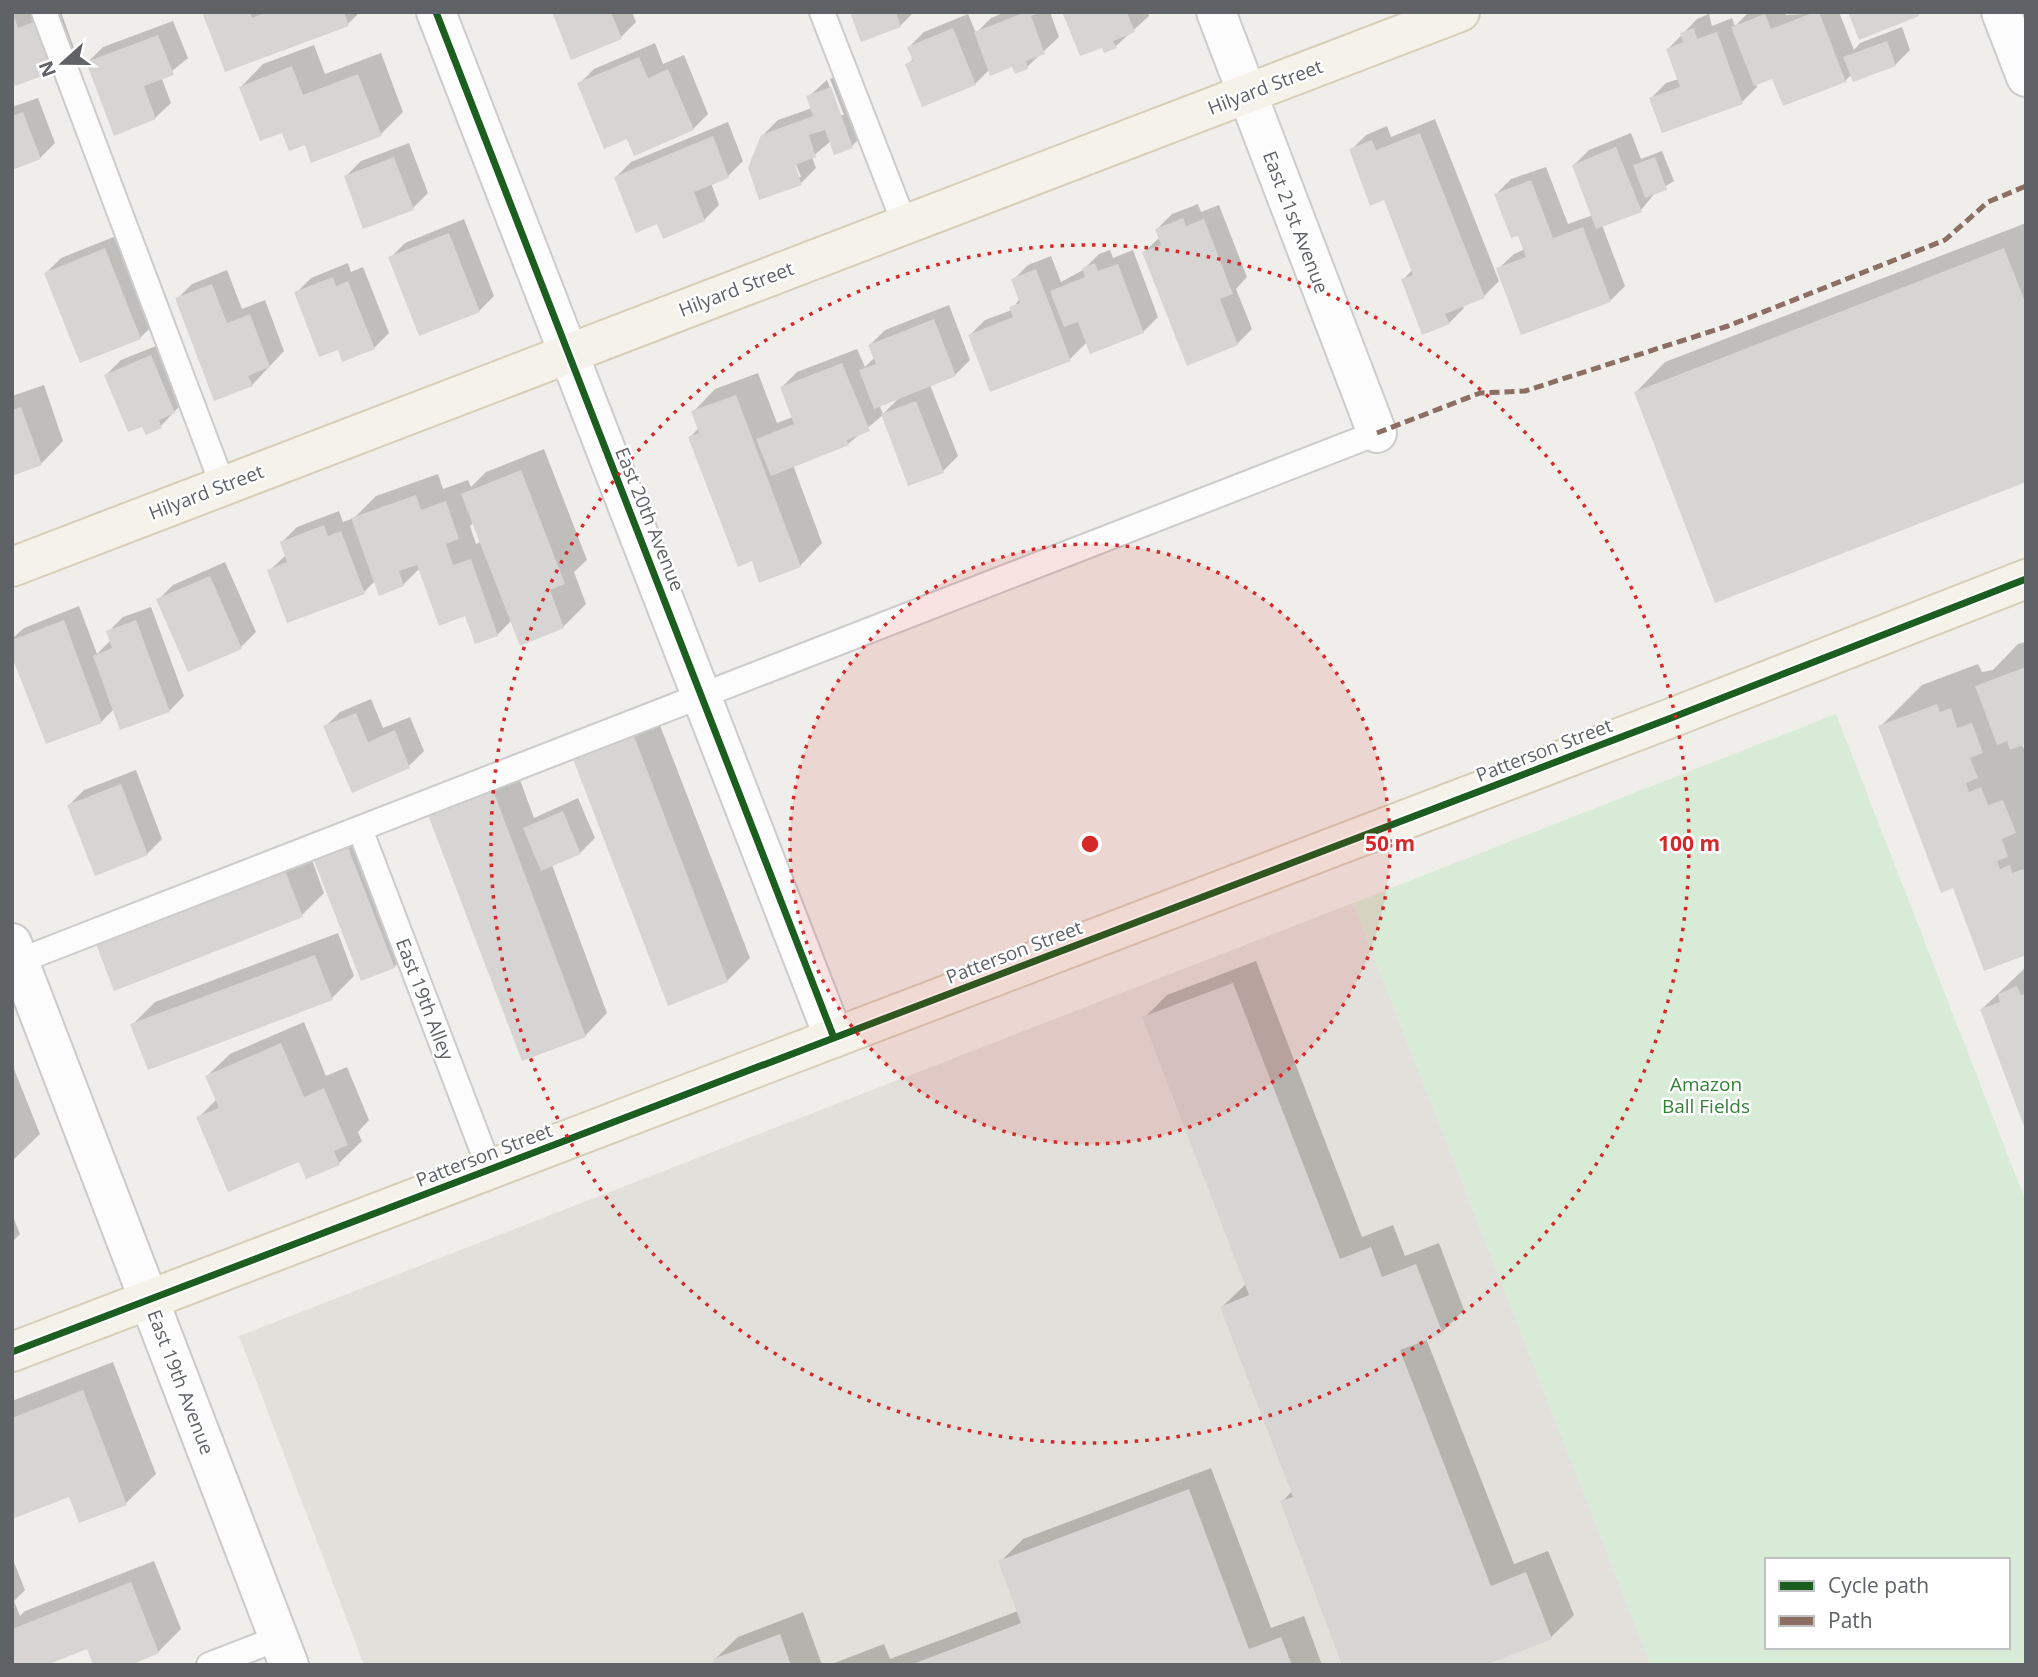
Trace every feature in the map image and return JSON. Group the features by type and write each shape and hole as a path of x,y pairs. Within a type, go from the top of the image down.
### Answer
{"main road":[{"name":"Hilyard Street","path":"12,567 1460,12"},
{"name":"Patterson Street","path":"12,1352 1671,718 2026,579"}],"street":[{"name":"East 20th Avenue","path":"436,12 567,354 703,694 834,1038"},
{"name":"East 21st Avenue","path":"1216,12 1377,432"},
{"path":"2001,12 2026,77"},
{"name":"East 19th Avenue","path":"14,956 284,1652"}],"lane":[{"path":"44,12 223,486"},
{"path":"822,12 905,225"},
{"path":"14,956 360,829 1377,432"},
{"name":"East 19th Alley","path":"360,829 490,1170"},
{"path":"209,1665 284,1652"}],"shaded area":[{"path":"1353,903 1651,1665 364,1665 239,1336"}],"green space":[{"name":"Amazon Ball Fields","path":"1836,714 2026,1202 2026,1665 1651,1665 1353,903"}],"building":[{"path":"202,12 250,12 252,18 267,12 344,12 349,26 225,72"},
{"path":"552,12 611,12 622,39 571,60"},
{"path":"850,12 896,12 901,27 861,42"},
{"path":"1026,12 1041,12 1031,16 1045,54 1026,61 1028,69 1015,74 1012,67 990,76 974,32"},
{"path":"1062,12 1127,12 1135,32 1113,41 1117,48 1104,53 1102,48 1080,56"},
{"path":"1819,12 1846,82 1783,106 1772,79 1754,86 1731,27 1765,14 1771,29"},
{"path":"1848,12 1918,12 1919,16 1859,40"},
{"path":"13,13 18,28 34,22 53,72 15,86 12,78"},
{"path":"953,28 976,85 922,107 905,64 913,61 907,47"},
{"path":"1694,28 1697,39 1717,32 1743,104 1662,133 1649,98 1680,87 1666,49 1683,42 1680,33"},
{"path":"158,35 174,75 144,86 156,119 114,136 86,62"},
{"path":"1887,41 1896,66 1853,82 1843,57"},
{"path":"639,57 648,78 668,69 694,130 634,156 627,139 604,149 577,83"},
{"path":"292,66 303,95 358,74 382,136 311,163 305,145 289,151 282,133 260,141 239,87"},
{"path":"831,87 853,148 834,155 825,130 809,135 816,157 795,165 802,185 759,200 748,168 761,135 813,116 806,96"},
{"path":"23,112 41,159 12,170 12,116"},
{"path":"1420,133 1485,298 1445,314 1450,324 1422,335 1401,279 1413,275 1384,200 1370,206 1349,149 1372,140 1376,150"},
{"path":"713,136 729,178 694,192 705,221 663,239 657,224 636,233 614,177"},
{"path":"1616,147 1642,212 1596,229 1572,165"},
{"path":"394,157 414,210 363,229 344,176"},
{"path":"1655,157 1667,190 1645,198 1633,165"},
{"path":"1531,180 1553,238 1583,227 1611,302 1521,335 1496,268 1526,257 1518,236 1511,238 1494,194"},
{"path":"1183,218 1186,226 1204,219 1233,294 1220,299 1238,345 1187,366 1142,252 1161,245 1155,229"},
{"path":"449,233 480,312 419,336 388,257"},
{"path":"105,248 141,339 80,363 44,273"},
{"path":"2004,248 2026,304 2026,482 1715,603 1634,392"},
{"path":"1095,263 1098,271 1118,264 1144,333 1090,354 1078,322 1064,327 1050,291 1085,277 1082,268"},
{"path":"1036,269 1071,361 990,392 968,335 1013,317 1009,307 1020,303 1011,279"},
{"path":"333,277 336,286 348,281 375,349 342,362 338,350 319,357 294,292"},
{"path":"212,284 227,323 250,314 270,367 248,376 253,386 214,401 175,298"},
{"path":"934,319 956,376 874,409 859,370 876,364 868,345"},
{"path":"151,355 175,413 159,420 162,428 146,435 142,427 128,432 104,375"},
{"path":"842,363 870,431 847,440 849,445 771,476 756,439 794,424 780,387"},
{"path":"736,395 801,567 759,583 752,561 738,567 688,437 699,433 691,411"},
{"path":"916,401 944,473 908,486 881,414"},
{"path":"21,407 42,465 12,476 12,410"},
{"path":"521,470 565,584 550,590 564,628 520,646 461,494"},
{"path":"416,495 421,510 446,501 459,539 446,544 453,565 471,559 498,636 475,644 465,616 439,626 417,565 399,571 404,586 379,596 351,518"},
{"path":"324,525 328,536 341,531 365,594 287,623 267,570 287,562 280,542"},
{"path":"210,576 242,649 188,672 156,599"},
{"path":"64,620 102,723 46,744 12,657 12,640"},
{"path":"136,620 170,712 120,730 93,656 112,648 106,631"},
{"path":"2026,667 2026,744 2010,750 2007,741 1997,745 1975,686"},
{"path":"1937,704 1940,712 1951,708 1957,728 1972,723 1983,753 1970,758 1978,778 1966,783 1969,792 1981,787 1988,805 2003,800 2016,833 2002,839 2008,857 1997,861 2000,869 2010,865 2012,873 2023,869 2026,876 2026,955 1984,971 1953,888 1941,893 1878,726"},
{"path":"356,713 368,742 395,730 410,768 352,793 323,726"},
{"path":"634,736 728,982 668,1006 573,759"},
{"path":"121,784 148,855 95,876 67,805"},
{"path":"493,790 586,1037 522,1061 428,815"},
{"path":"563,811 581,854 541,871 523,828"},
{"path":"347,845 395,968 361,981 313,858"},
{"path":"285,870 303,917 114,991 96,944"},
{"path":"315,955 333,1000 148,1070 130,1024"},
{"path":"1233,983 1340,1259 1371,1247 1382,1277 1416,1264 1443,1334 1400,1350 1491,1586 1526,1572 1552,1639 1486,1665 1342,1665 1280,1501 1293,1497 1220,1307 1249,1295 1142,1017"},
{"path":"2017,986 2021,995 2026,994 2025,1129 1980,1009 2000,1002 1998,994"},
{"path":"281,1043 304,1097 324,1088 348,1145 334,1151 340,1165 306,1179 299,1162 228,1192 196,1117 219,1108 205,1076"},
{"path":"83,1390 127,1505 79,1523 69,1497 12,1519 12,1418"},
{"path":"1189,1489 1249,1649 1281,1637 1292,1665 910,1665 1021,1623 998,1561"},
{"path":"131,1582 159,1653 131,1665 93,1665 87,1649 47,1665 12,1665 12,1629"},
{"path":"780,1634 791,1665 715,1665 713,1659"}],"marked path":[{"path":"1377,433 1480,393 1525,391 1728,326 1945,240 1988,202 2026,186"}],"cycle path":[{"path":"436,12 834,1038"},
{"path":"12,1352 1671,718 2026,579"}]}
